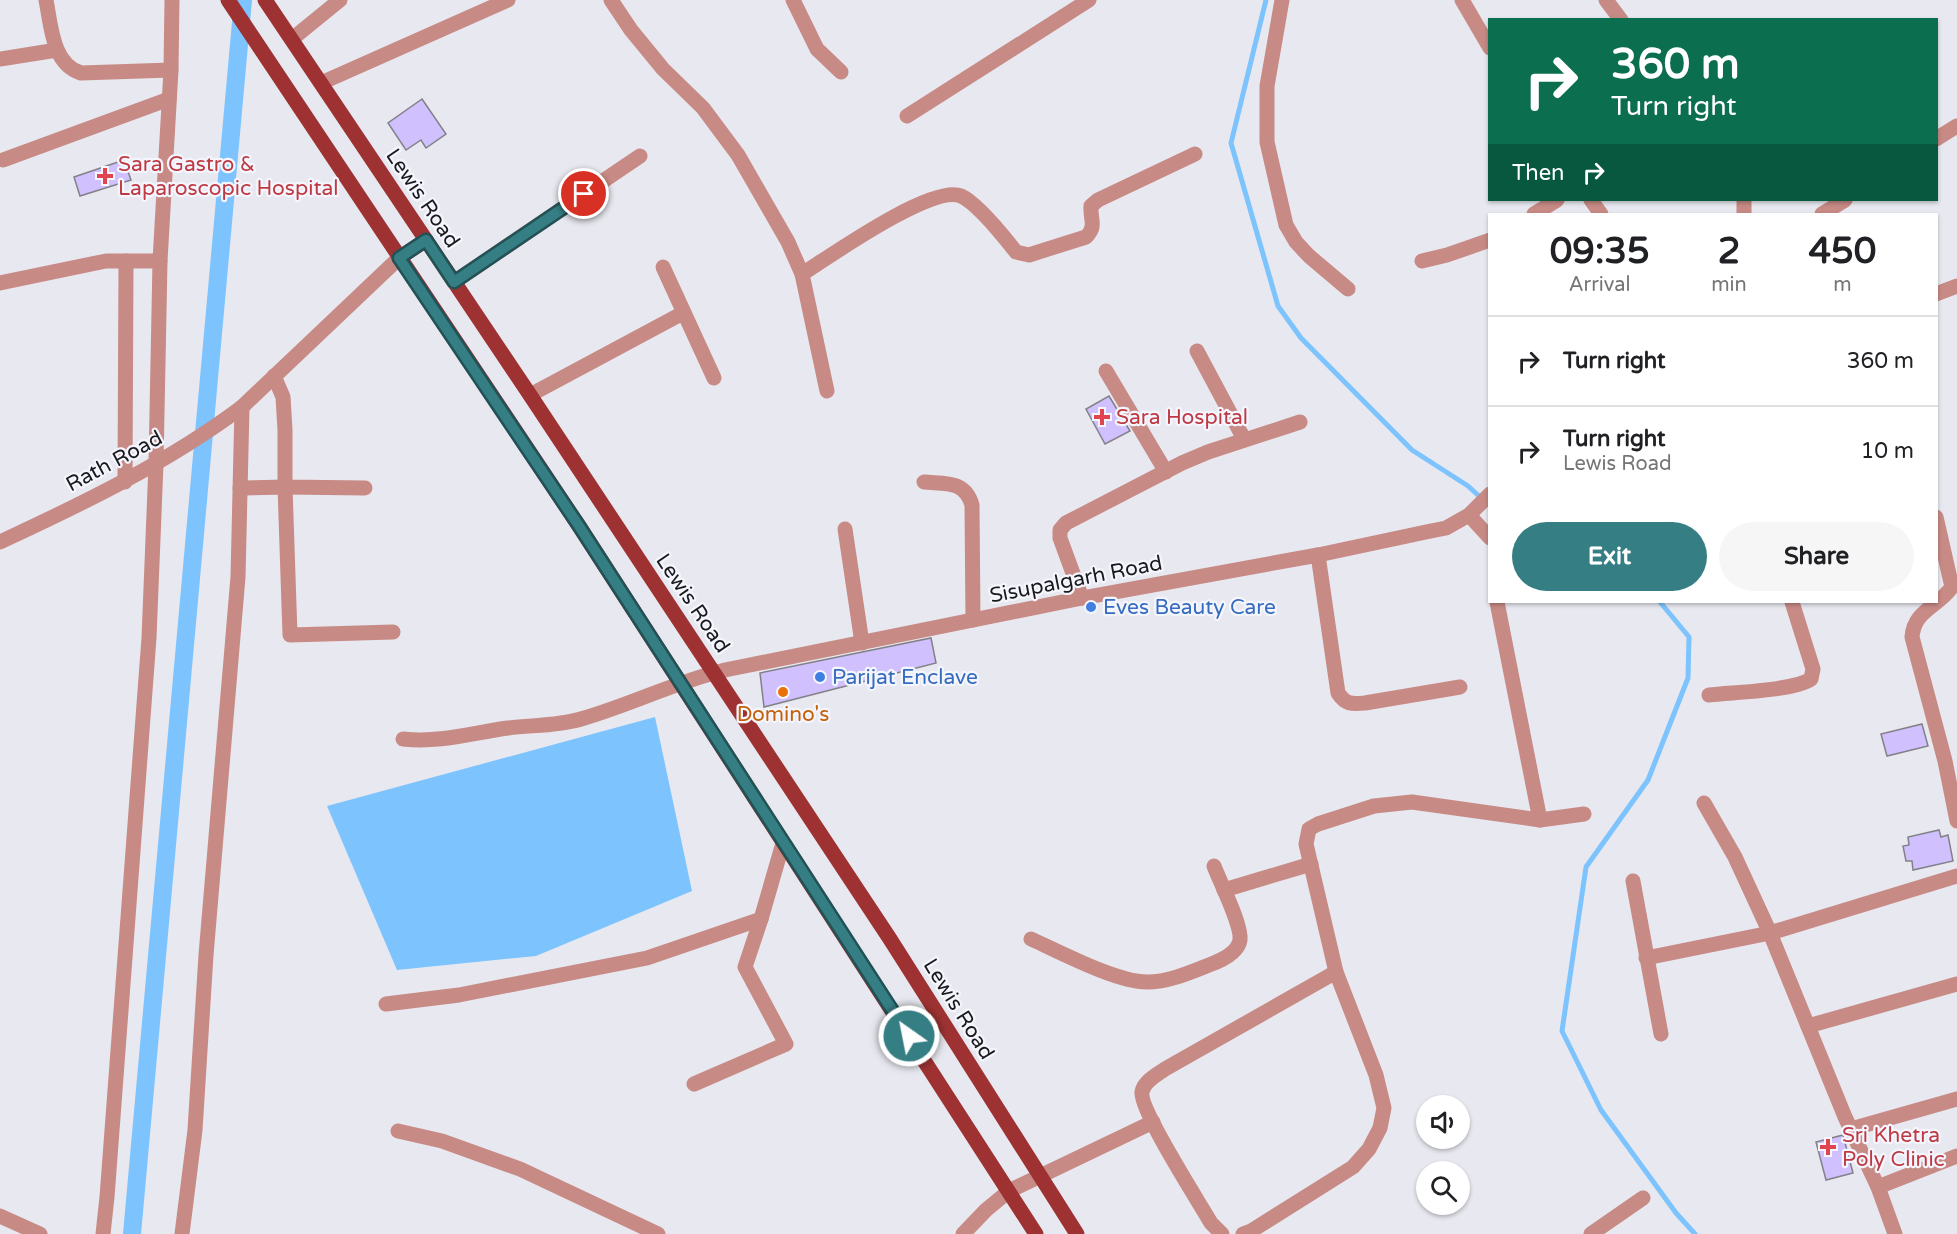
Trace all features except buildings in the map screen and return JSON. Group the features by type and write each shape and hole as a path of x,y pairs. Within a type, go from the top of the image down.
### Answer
{"main road":[{"path":"228,0 495,399 1036,1234"},
{"name":"Lewis Road","path":"265,0 890,939 1077,1234"},
{"path":"399,258 426,240"}],"street":[{"path":"46,0 57,50 70,70 81,73 171,70"},
{"path":"103,1234 148,638 156,464 160,261 171,70 172,0"},
{"path":"292,39 340,0"},
{"path":"321,83 508,0"},
{"path":"611,0 631,30 663,69 703,108 738,155 788,242 802,274 827,391"},
{"path":"793,0 818,49 841,72"},
{"path":"907,116 1089,0"},
{"path":"1282,0 1267,86 1267,142 1287,225 1296,242 1348,289"},
{"path":"1462,0 1488,45"},
{"path":"1606,0 1620,18"},
{"path":"0,59 57,50"},
{"path":"3,160 169,99"},
{"path":"1938,138 1957,126"},
{"path":"802,274 890,219 937,196 960,195 975,207 1016,252 1029,255 1086,237 1092,231 1091,206 1098,200 1195,154"},
{"path":"454,282 640,156"},
{"path":"1536,213 1555,201"},
{"path":"1824,213 1843,201"},
{"path":"1422,261 1488,241"},
{"name":"Rath Road","path":"0,542 125,482 221,423 242,407 399,258"},
{"path":"125,482 126,261"},
{"path":"0,283 96,263 160,261"},
{"path":"663,267 714,378"},
{"path":"1938,293 1957,286"},
{"path":"530,395 683,313"},
{"path":"1197,351 1244,439"},
{"path":"1106,371 1166,472"},
{"path":"274,376 283,397 290,635 393,632"},
{"path":"182,1234 195,1130 206,954 238,577 242,407"},
{"path":"1082,598 1060,538 1060,530 1075,518 1208,452 1300,422"},
{"path":"924,482 957,485 969,495 972,505 973,620"},
{"path":"240,488 365,488"},
{"name":"Sisupalgarh Road","path":"403,739 447,740 506,728 579,720 714,672 1446,528 1472,512 1488,496"},
{"path":"1472,512 1488,535"},
{"path":"1938,521 1950,543 1952,587 1938,602"},
{"path":"845,529 862,643"},
{"path":"1318,555 1338,693 1343,700 1350,704 1365,703 1460,687"},
{"path":"1497,603 1540,820"},
{"path":"1709,696 1804,684 1811,680 1813,669 1792,603"},
{"path":"1937,603 1913,624 1912,637 1953,781 1957,821"},
{"path":"1243,1234 1353,1167 1369,1149 1380,1128 1384,1108 1376,1075 1336,972 1306,844 1310,830 1318,824 1374,806 1412,802 1540,820 1584,814"},
{"path":"1704,803 1735,857 1770,933 1851,1129 1878,1187 1895,1234"},
{"path":"694,1084 786,1044 745,967 783,843"},
{"path":"1224,890 1311,864"},
{"path":"1031,939 1119,977 1145,982 1165,981 1221,960 1235,950 1240,939 1235,918 1214,866"},
{"path":"1646,958 1770,933 1957,876"},
{"path":"1633,881 1661,1034"},
{"path":"386,1004 459,995 647,958 761,919"},
{"path":"1222,1234 1211,1223 1153,1122 1143,1101 1142,1091 1149,1080 1165,1069 1336,972"},
{"path":"1808,1026 1957,984"},
{"path":"1851,1129 1957,1099"},
{"path":"963,1234 986,1210 1009,1191 1153,1122"},
{"path":"398,1131 442,1141 520,1168 658,1234"},
{"path":"1878,1187 1957,1156"},
{"path":"1591,1234 1643,1198"},
{"path":"0,1216 40,1234"}],"water":[{"path":"655,717 692,891 536,956 397,970 327,806"}],"waterway":[{"path":"132,1234 243,0"},
{"path":"1266,0 1231,143 1278,306 1301,338 1412,450 1468,486 1488,504"},
{"path":"1661,603 1689,637 1688,678 1648,780 1586,867 1562,1031 1601,1110 1676,1213 1695,1234"}],"place":[{"name":"Sara Gastro & Laparoscopic Hospital","path":"105,176"},
{"name":"Sara Hospital","path":"1102,417"},
{"name":"Eves Beauty Care","path":"1091,607"},
{"name":"Parijat Enclave","path":"820,677"},
{"name":"Domino's","path":"783,692"},
{"name":"Sri Khetra Poly Clinic","path":"1828,1147"}],"route":[{"path":"584,194 454,282 426,240 399,258 579,526 909,1036"}]}
